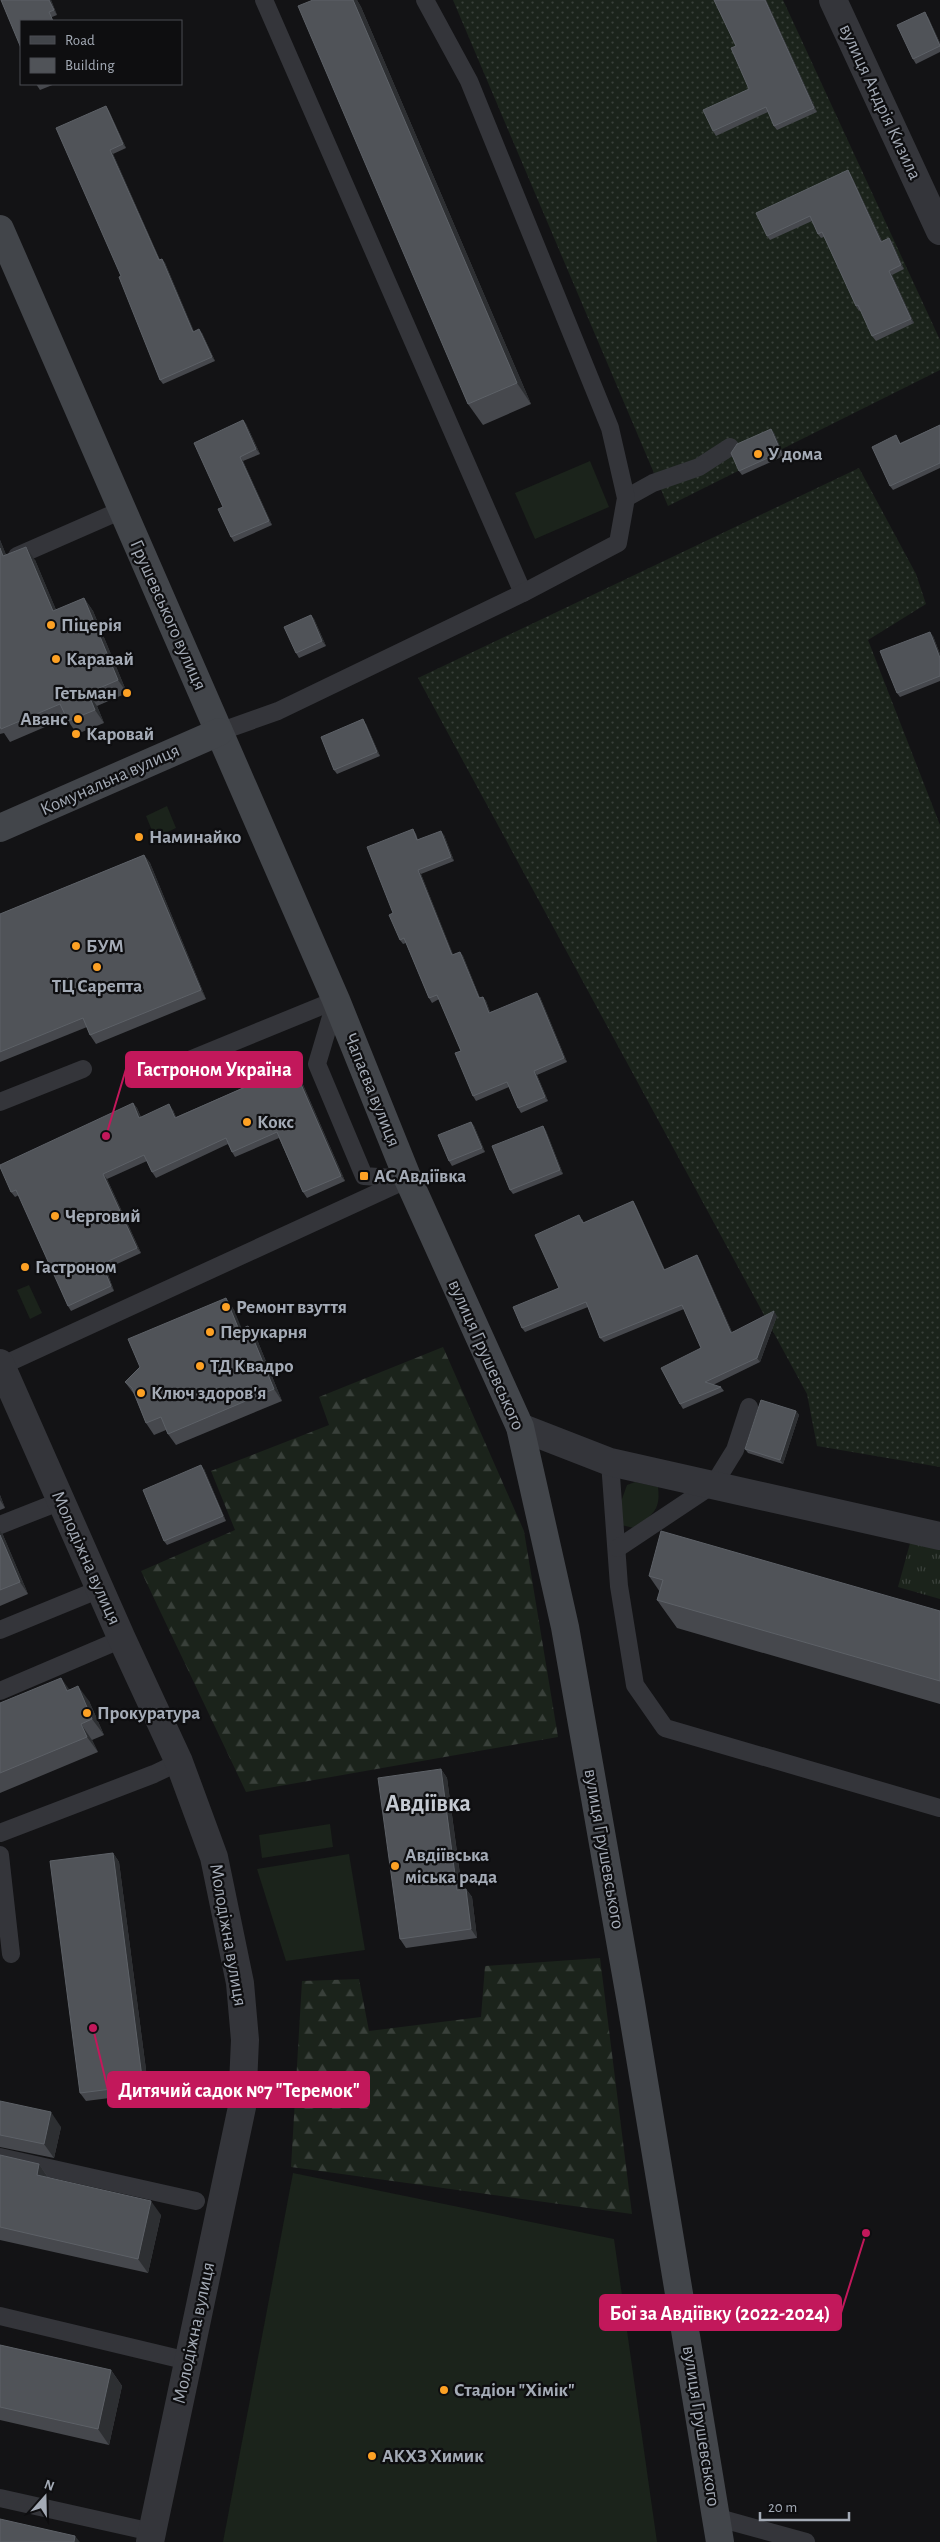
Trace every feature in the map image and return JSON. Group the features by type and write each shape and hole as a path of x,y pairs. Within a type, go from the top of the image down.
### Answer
{"main road":[{"name":"Грушевського вулиця","path":"0,229 336,1000"},
{"name":"Комунальна вулиця","path":"0,828 219,732"},
{"name":"Чапаєва вулиця","path":"336,1000 408,1179"},
{"name":"вулиця Грушевського","path":"408,1179 520,1427 567,1636 631,2003 717,2529"}],"street":[{"name":"вулиця Андрія Кизила","path":"833,0 940,231"},
{"name":"Молодіжна вулиця","path":"1,1364 122,1639 179,1762 214,1857 240,1983 245,2040 242,2108 151,2537"},
{"path":"520,1427 610,1462 940,1536"}],"lane":[{"path":"264,0 523,593"},
{"path":"219,732 278,711 523,593 618,543 626,498 610,428 469,81 425,0"},
{"path":"626,498 653,483 699,467 730,447"},
{"path":"16,556 122,510"},
{"path":"142,1079 336,1000"},
{"path":"336,1000 317,1064 364,1176 408,1179"},
{"path":"0,1102 83,1069"},
{"path":"1,1364 408,1179"},
{"path":"618,1548 714,1484 735,1450 749,1407"},
{"path":"610,1462 618,1548 619,1586 635,1685 665,1728 940,1808"},
{"path":"0,1525 61,1501"},
{"path":"0,1630 100,1589"},
{"path":"0,1691 122,1639"},
{"path":"0,1833 154,1774 179,1762"},
{"path":"0,1855 11,1954"},
{"path":"0,2158 196,2201"},
{"path":"0,2316 188,2361"},
{"path":"0,2498 151,2537"},
{"path":"717,2529 806,2542"}],"green space":[{"path":"453,0 783,0 940,340 940,370 668,506"},
{"path":"590,461 609,507 535,539 515,493"},
{"path":"859,468 916,574 926,604 868,640 940,825 940,1467 817,1446 807,1394 418,678"},
{"path":"167,806 176,828 155,838 146,816"},
{"path":"29,1285 42,1313 30,1319 17,1290"},
{"path":"443,1347 524,1531 558,1737 246,1792 141,1571 235,1530 211,1471 329,1425 319,1397"},
{"path":"635,1482 658,1487 659,1495 654,1512 634,1528 621,1525 618,1510 627,1485"},
{"path":"912,1536 940,1544 940,1599 898,1587"},
{"path":"330,1824 333,1847 262,1858 259,1835"},
{"path":"349,1854 365,1950 286,1961 257,1869"},
{"path":"600,1958 632,2214 291,2167 302,1981 359,1979 369,2031 481,2017 485,1966"},
{"name":"Стадіон \"Хімік\"","path":"293,2173 614,2239 657,2542 223,2542"}],"building":[{"path":"1,0 49,0 54,10 49,12 53,20 20,20 20,46"},
{"path":"313,0 353,0 517,383 468,404 298,6"},
{"path":"714,0 765,0 814,108 774,126 766,107 713,131 703,110 749,89 731,48 736,46"},
{"path":"925,12 940,46 913,59 897,25"},
{"path":"106,106 123,144 110,150 159,260 162,259 193,332 199,329 212,357 160,380 119,277 121,276 56,128"},
{"path":"848,170 881,242 889,238 901,265 889,271 911,319 872,336 822,232 818,234 810,216 767,236 756,213"},
{"path":"243,420 256,449 240,457 269,521 231,537 218,509 223,507 194,443"},
{"path":"940,425 940,463 890,486 872,447 896,435 900,444"},
{"name":"У дома","path":"771,429 781,452 739,471 731,453 737,444"},
{"name":"Каравай","path":"26,547 53,611 84,598 118,680 88,693 95,710 68,721 60,704 1,729 0,548 3,556"},
{"path":"311,615 322,641 296,653 284,627"},
{"path":"930,632 940,658 940,676 897,693 880,651"},
{"path":"363,719 377,752 334,770 321,737"},
{"path":"413,829 417,840 441,831 451,857 418,870 452,955 460,952 479,998 483,997 489,1013 537,993 564,1058 534,1071 545,1097 518,1108 507,1082 473,1096 455,1053 461,1051 437,995 429,998 404,938 400,940 389,915 393,913 367,847"},
{"name":"ТЦ Сарепта","path":"144,855 201,990 90,1035 83,1018 0,1052 0,914"},
{"path":"293,1066 341,1176 303,1192 277,1132 232,1152 226,1138 152,1172 144,1155 103,1174 137,1248 102,1264 111,1286 68,1306 16,1190 11,1192 0,1165 133,1103 139,1118 169,1104 175,1118"},
{"path":"471,1122 482,1148 449,1161 438,1135"},
{"path":"543,1126 560,1170 510,1190 492,1146"},
{"path":"633,1201 664,1270 697,1255 731,1333 774,1311 757,1358 705,1382 721,1387 680,1404 661,1368 701,1348 682,1305 600,1338 586,1302 522,1328 513,1307 559,1288 535,1235 579,1215 583,1223"},
{"name":"ТД Квадро","path":"226,1298 239,1330 248,1326 274,1389 168,1434 161,1417 146,1423 132,1388 125,1382 140,1367 128,1339"},
{"path":"761,1400 796,1411 780,1460 745,1449"},
{"path":"201,1465 223,1516 164,1541 143,1490"},
{"path":"661,1531 940,1611 940,1681 657,1600 663,1580 649,1576"},
{"path":"0,1535 20,1582 0,1590"},
{"path":"61,1678 67,1691 78,1686 92,1719 81,1724 87,1737 0,1773 0,1703"},
{"path":"441,1769 457,1890 466,1889 471,1929 400,1939 378,1778"},
{"path":"113,1853 143,2085 80,2093 50,1861"},
{"path":"0,2101 51,2112 44,2144 0,2135"},
{"path":"0,2155 39,2164 37,2175 151,2201 138,2259 0,2227"},
{"path":"0,2345 111,2370 98,2429 0,2407"},
{"path":"0,2519 75,2536 74,2542 0,2542"}],"place":[{"name":"У дома","path":"758,454"},
{"name":"Піцерія","path":"51,625"},
{"name":"Каравай","path":"56,659"},
{"name":"Гетьман","path":"127,693"},
{"name":"Аванс","path":"78,719"},
{"name":"Каровай","path":"76,734"},
{"name":"Наминайко","path":"139,837"},
{"name":"БУМ","path":"76,946"},
{"name":"ТЦ Сарепта","path":"97,967"},
{"name":"Кокс","path":"247,1122"},
{"name":"Гастроном Україна","path":"106,1136"},
{"name":"АС Авдіївка","path":"364,1176"},
{"name":"Черговий","path":"55,1216"},
{"name":"Гастроном","path":"25,1267"},
{"name":"Ремонт взуття","path":"226,1307"},
{"name":"Перукарня","path":"210,1332"},
{"name":"ТД Квадро","path":"200,1366"},
{"name":"Ключ здоров'я","path":"141,1393"},
{"name":"Прокуратура","path":"87,1713"},
{"name":"Авдіївська міська рада","path":"395,1866"},
{"name":"Дитячий садок №7 \"Теремок\"","path":"93,2028"},
{"name":"Бої за Авдіївку (2022-2024)","path":"866,2233"},
{"name":"Стадіон \"Хімік\"","path":"444,2390"},
{"name":"АКХЗ Химик","path":"372,2456"}],"district":[{"name":"Авдіївка","path":"428,1804"}]}
